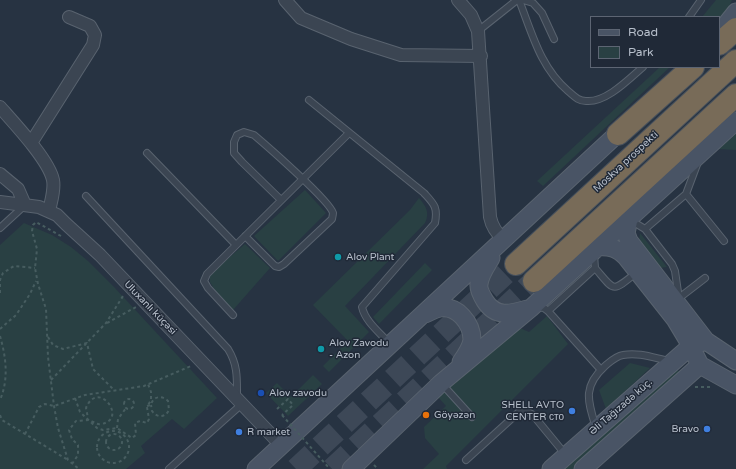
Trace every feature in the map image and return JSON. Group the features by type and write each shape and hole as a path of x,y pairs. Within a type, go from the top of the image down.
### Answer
{"highway":[{"path":"720,43 736,29"},
{"name":"Moskva prospekti","path":"516,264 736,60"},
{"path":"618,134 692,68"},
{"path":"534,281 736,95"}],"main road":[{"path":"720,32 736,12"},
{"path":"256,469 618,134 684,68"},
{"path":"352,469 446,378 531,308 736,121"},
{"path":"629,219 626,228 627,237 679,301 698,343 700,365 736,385"},
{"path":"504,240 481,276 478,285 482,296 488,306 497,312 504,314 512,314 531,308"},
{"path":"596,249 607,246 619,250 674,319 698,343 736,361"},
{"path":"416,320 433,310 449,308 457,312 468,324 472,341 470,348 467,354 446,378"},
{"name":"Əli Tağızadə küç.","path":"551,469 673,361 698,343"},
{"path":"673,361 678,361 684,364 687,370 689,382"},
{"name":"Əli Tağızadə küç.","path":"583,469 689,382 700,365"}],"street":[{"path":"285,0 301,18 351,39 401,55 481,56"},
{"path":"458,0 471,16 478,31 481,56 490,217 491,225 504,240"},
{"path":"30,143 93,45 95,35 90,26 69,16"},
{"path":"0,107 47,166 53,180 49,211"},
{"path":"0,174 18,189 25,205"},
{"name":"Uluxanlı küçəsi","path":"0,202 25,205 49,211 56,215 100,255 281,445"}],"lane":[{"path":"478,31 518,0 541,58 558,82 577,99 587,102 612,93 642,68"},
{"path":"523,0 533,3 542,13 554,39"},
{"path":"690,16 701,0"},
{"path":"309,100 424,193 432,202 437,213 435,223 362,307 366,318 390,344"},
{"path":"245,236 274,266 279,267 332,219 333,213 329,206 302,179 254,135 244,132 237,135 234,142 234,153 281,200"},
{"path":"233,315 208,288 204,281 207,274 349,133"},
{"path":"645,230 686,194 702,152"},
{"path":"147,153 236,245"},
{"path":"686,194 724,241"},
{"path":"86,196 228,349 234,358 239,402 169,469"},
{"path":"0,228 25,205"},
{"path":"629,219 645,230 672,264 675,271 679,301"},
{"path":"548,311 595,268 596,249"},
{"path":"595,268 611,286 616,288 637,272"},
{"path":"679,301 705,278"},
{"path":"531,308 538,306 548,311 601,370"},
{"path":"596,429 588,402 589,391 594,379 615,357 640,354 673,361"},
{"path":"446,378 472,417"},
{"path":"466,460 520,411 525,410 533,415 566,455"}],"path":[{"path":"36,222 32,231 37,248 35,268 46,309 50,380 58,428 68,460"},
{"path":"0,293 0,280 3,272 14,266 35,268"},
{"path":"0,329 16,315 30,294 37,280"},
{"path":"50,380 106,323 125,293"},
{"path":"106,323 137,306"},
{"path":"0,336 4,349 6,371 5,390 0,400"},
{"path":"47,336 53,345 64,349 87,343"},
{"path":"87,343 93,369 114,390"},
{"path":"25,434 39,407 45,404 54,406 98,392 144,386 191,366"},
{"path":"689,382 714,387"},
{"path":"76,398 80,412 90,420 98,424 106,422 110,419 112,411 110,403 103,398 98,398 91,401 86,408 87,417 90,420 97,428 103,430 117,428 132,438 136,435 135,423 140,421 147,423 149,419 147,406 151,400 151,392 148,384"},
{"path":"147,406 151,405 157,397 163,397 168,401 169,410 166,414 160,416 156,415 152,411 151,405"},
{"path":"118,436 114,435 109,437 107,444 114,450 121,446 122,442 118,436 118,419 126,408 131,408 133,406 134,403 132,400 129,399 124,401 126,408"},
{"path":"277,409 288,399 294,405 282,415 330,469"},
{"path":"0,415 1,420 68,460 79,469"},
{"path":"72,464 78,455 78,445 72,439 69,430 76,422 90,420"},
{"path":"108,432 118,432 126,439 128,449 124,458 115,463 110,463 101,458 98,453 97,443 99,438 108,432"}],"green space":[{"path":"716,0 732,0 729,7 720,17 703,16"},
{"path":"659,68 669,68 543,186 537,181"},
{"path":"736,134 736,150 718,149"},
{"path":"305,190 326,213 278,261 254,236"},
{"path":"419,198 424,204 427,213 425,223 345,306 369,332 329,372 323,366 348,341 313,305 410,210"},
{"path":"24,223 52,235 71,247 88,261 217,398 184,429 172,419 141,446 145,453 126,469 0,469 0,245"},
{"path":"640,233 667,267 659,268 639,242"},
{"path":"245,244 270,268 233,310 216,292 210,282 210,274"},
{"path":"425,263 432,270 379,324 373,317"},
{"path":"547,316 568,344 446,466 447,469 423,469 439,454 425,438 424,427 446,406 438,397 520,328 529,332"},
{"path":"630,363 650,368 606,409 599,390"},
{"path":"676,368 680,373 573,469 562,469"},
{"path":"313,375 322,384 288,416 266,393 277,383 291,397"}],"tunnel":[{"path":"296,469 516,264"},
{"path":"332,469 534,281"}],"place":[{"name":"Alov Plant","path":"338,257"},
{"name":"Alov Zavodu - Azon","path":"321,349"},
{"name":"Alov zavodu","path":"261,393"},
{"name":"SHELL AVTO CENTER сто","path":"572,411"},
{"name":"Göyəzən","path":"426,415"},
{"name":"Bravo","path":"707,429"},
{"name":"R market","path":"239,432"}]}
